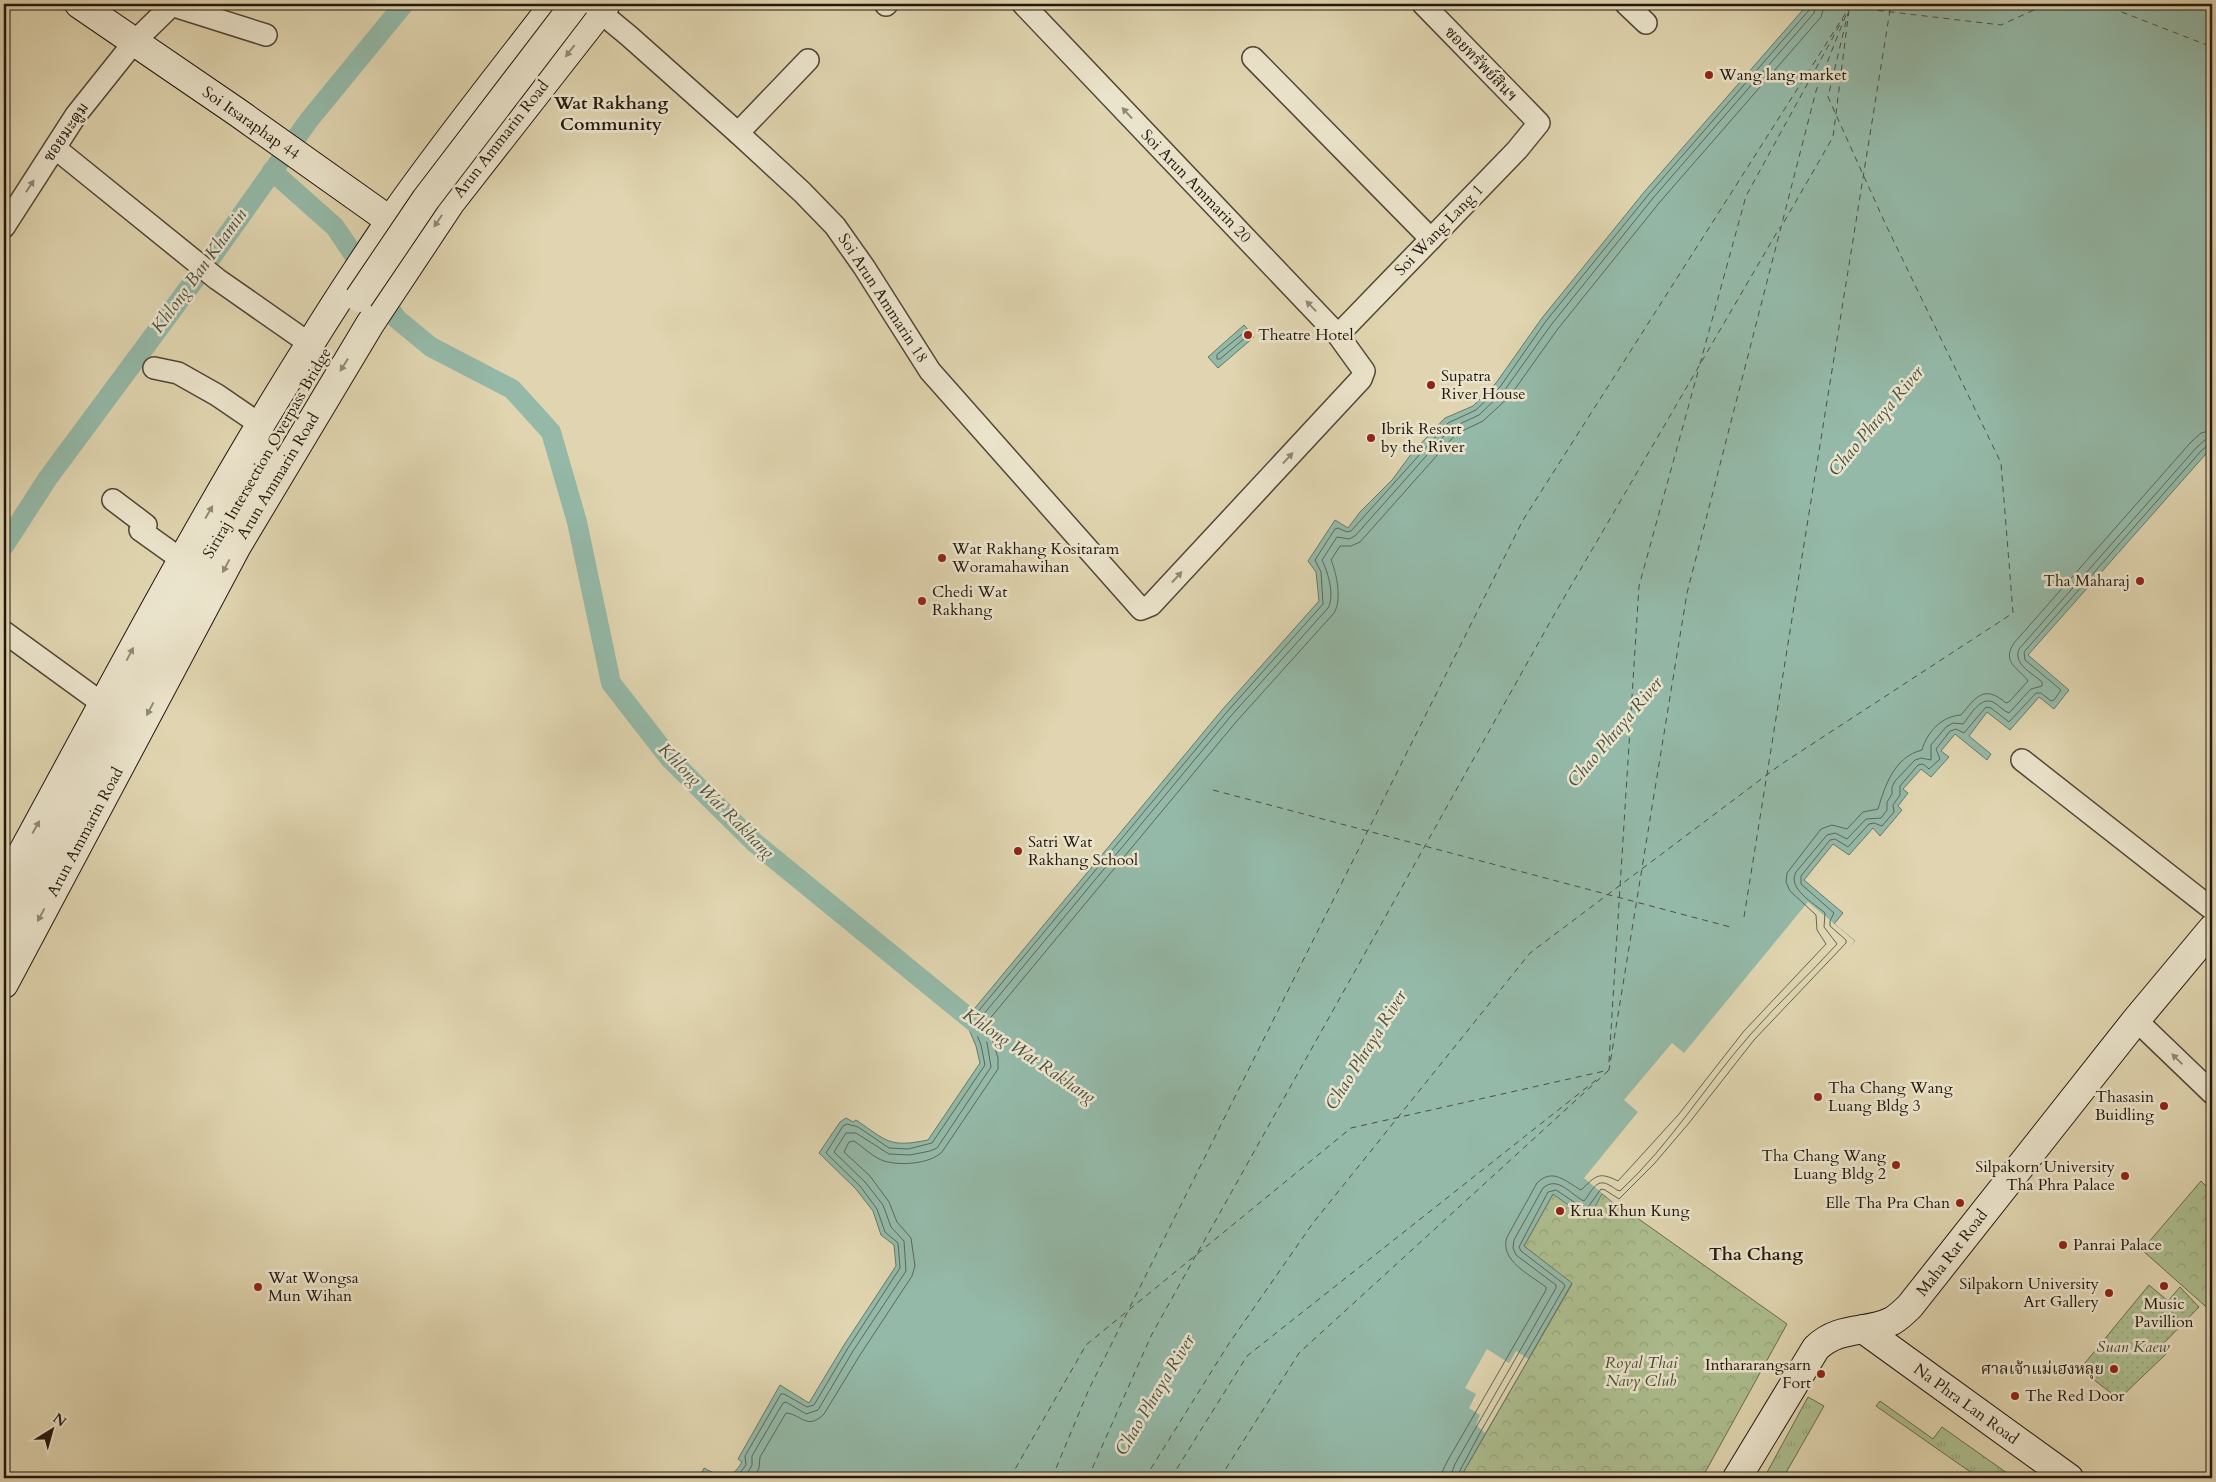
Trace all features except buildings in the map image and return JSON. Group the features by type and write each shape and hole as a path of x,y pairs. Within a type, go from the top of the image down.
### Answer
{"main road":[{"name":"Soi Itsaraphap 44","path":"79,4 391,220 422,245"},
{"path":"4,886 11,853 103,704 182,560 310,344 391,220 554,4"},
{"name":"Arun Ammarin Road","path":"4,984 237,546 370,324 422,245 593,6"},
{"name":"Siriraj Intersection Overpass Bridge","path":"4,931 216,539 359,298 426,199 593,6"},
{"name":"Maha Rat Road","path":"1737,1478 1816,1348 1835,1334 1892,1321 1910,1306 2136,1020 2212,929"},
{"name":"Na Phra Lan Road","path":"1863,1329 2069,1478"}],"street":[{"name":"ซอยมะตูม","path":"4,227 76,115 135,41 172,4"},
{"path":"172,4 266,35"},
{"name":"Soi Arun Ammarin 20","path":"1023,4 1338,335 1364,371"},
{"name":"ซอยทรัพย์สินฯ","path":"1423,4 1539,123"},
{"path":"1626,4 1646,22"},
{"name":"Soi Arun Ammarin 18","path":"593,6 738,133 802,192 835,226 864,267 930,371 1141,609 1151,605 1361,379 1364,371"},
{"path":"1253,58 1431,239"},
{"path":"738,133 808,60"},
{"name":"Soi Wang Lang 1","path":"1338,335 1517,150 1539,123"},
{"path":"55,148 181,248 192,260 310,344"},
{"path":"154,368 178,372 217,395 261,425"},
{"path":"113,500 146,525 140,530 182,560"},
{"path":"4,632 103,704"},
{"path":"2022,760 2212,909"},
{"path":"2136,1020 2212,1093"}],"green space":[{"path":"2201,1181 2212,1192 2212,1312 2142,1250"},
{"name":"Royal Thai Navy Club","path":"1602,1193 1787,1324 1702,1478 1460,1478 1572,1284 1524,1246 1553,1194"},
{"name":"Suan Kaew","path":"2149,1285 2168,1301 2180,1287 2199,1307 2161,1346 2167,1353 2119,1399 2080,1369"},
{"path":"1808,1397 1824,1406 1783,1478 1764,1478"},
{"path":"1880,1401 1933,1439 1942,1427 2014,1478 1979,1478 1876,1406"}],"water":[{"name":"Chao Phraya River","path":"1808,4 1835,4 1838,6 1841,4 2212,4 2212,447 2028,655 2069,690 2054,709 2039,697 2010,730 1987,712 1969,736 1991,754 1987,760 1955,734 1941,751 1949,757 1931,777 1921,769 1903,789 1908,793 1898,806 1902,810 1880,836 1873,828 1849,855 1833,844 1804,880 1843,913 1834,924 1855,941 1758,1043 1618,1206 1602,1194 1588,1219 1553,1194 1524,1246 1572,1283 1460,1478 699,1478 704,1468 721,1476 734,1473 742,1462 738,1459 780,1385 809,1403 844,1345 896,1266 894,1245 881,1235 873,1211 856,1189 819,1153 840,1122 846,1118 853,1122 856,1120 882,1138 896,1143 928,1140 980,1063 976,1046 965,1020 1222,710 1319,601 1316,572 1308,561 1335,520 1348,528 1360,512 1392,480 1412,453 1445,418 1473,406 1496,383 1542,318 1645,191"},
{"path":"1244,325 1254,337 1218,368 1208,357"}],"pier":[{"path":"1808,902 1855,941 1833,968 1760,1044 1695,1128 1659,1169 1620,1208 1584,1178 1638,1112 1624,1100 1672,1043 1684,1053"},
{"path":"1487,1349 1509,1363 1516,1351 1528,1359 1485,1433 1476,1425 1480,1415 1469,1408 1476,1394 1465,1388"}],"waterway":[{"name":"Khlong Ban Khamin","path":"4,546 48,478 213,255 309,120 404,4"},
{"name":"Khlong Wat Rakhang","path":"272,171 335,227 397,319 431,347 512,389 551,432 577,522 611,683 670,759 755,843 974,1022 989,1032"}],"ferry route":[{"path":"1850,7 1858,4"},
{"path":"1744,917 1891,4"},
{"path":"1856,7 1932,4"},
{"path":"1010,1478 1086,1345 1351,1128 1609,1070 1687,593 1816,91 1849,7 2001,25 2047,4"},
{"path":"2101,4 2212,47"},
{"path":"1784,222 1833,137 1849,10"},
{"path":"1130,1307 1523,520 1847,11"},
{"path":"1145,1478 1228,1345 1313,1223 1530,953 1780,765 2013,613 2001,463 1885,223 1828,97 1848,13"},
{"path":"1700,364 1746,196 1843,19"},
{"path":"1198,1252 1554,615 1780,227"},
{"path":"1609,1062 1639,586 1699,368"},
{"path":"1213,790 1734,928"},
{"path":"1220,1478 1299,1353 1608,1071"},
{"path":"1171,1478 1247,1356 1600,1077"},
{"path":"1088,1478 1151,1336 1196,1255"},
{"path":"1052,1478 1089,1389 1128,1311"}],"place":[{"name":"Wang lang market","path":"1709,75"},
{"name":"Theatre Hotel","path":"1248,335"},
{"name":"Supatra River House","path":"1431,385"},
{"name":"Ibrik Resort by the River","path":"1371,438"},
{"name":"Wat Rakhang Kositaram Woramahawihan","path":"942,558"},
{"name":"Tha Maharaj","path":"2140,581"},
{"name":"Chedi Wat Rakhang","path":"922,601"},
{"name":"Satri Wat Rakhang School","path":"1018,851"},
{"name":"Tha Chang Wang Luang Bldg 3","path":"1818,1097"},
{"name":"Thasasin Buidling","path":"2164,1106"},
{"name":"Tha Chang Wang Luang Bldg 2","path":"1896,1165"},
{"name":"Silpakorn University Tha Phra Palace","path":"2125,1176"},
{"name":"Elle Tha Pra Chan","path":"1960,1203"},
{"name":"Krua Khun Kung","path":"1560,1211"},
{"name":"Panrai Palace","path":"2063,1245"},
{"name":"Music Pavillion","path":"2164,1286"},
{"name":"Wat Wongsa Mun Wihan","path":"258,1287"},
{"name":"Silpakorn University Art Gallery","path":"2109,1293"},
{"name":"ศาลเจ้าแม่เฮงหลุย","path":"2114,1369"},
{"name":"Inthararangsarn Fort","path":"1821,1374"},
{"name":"The Red Door","path":"2015,1396"}],"district":[{"name":"Wat Rakhang Community","path":"611,113"},
{"name":"Tha Chang","path":"1756,1254"}]}
